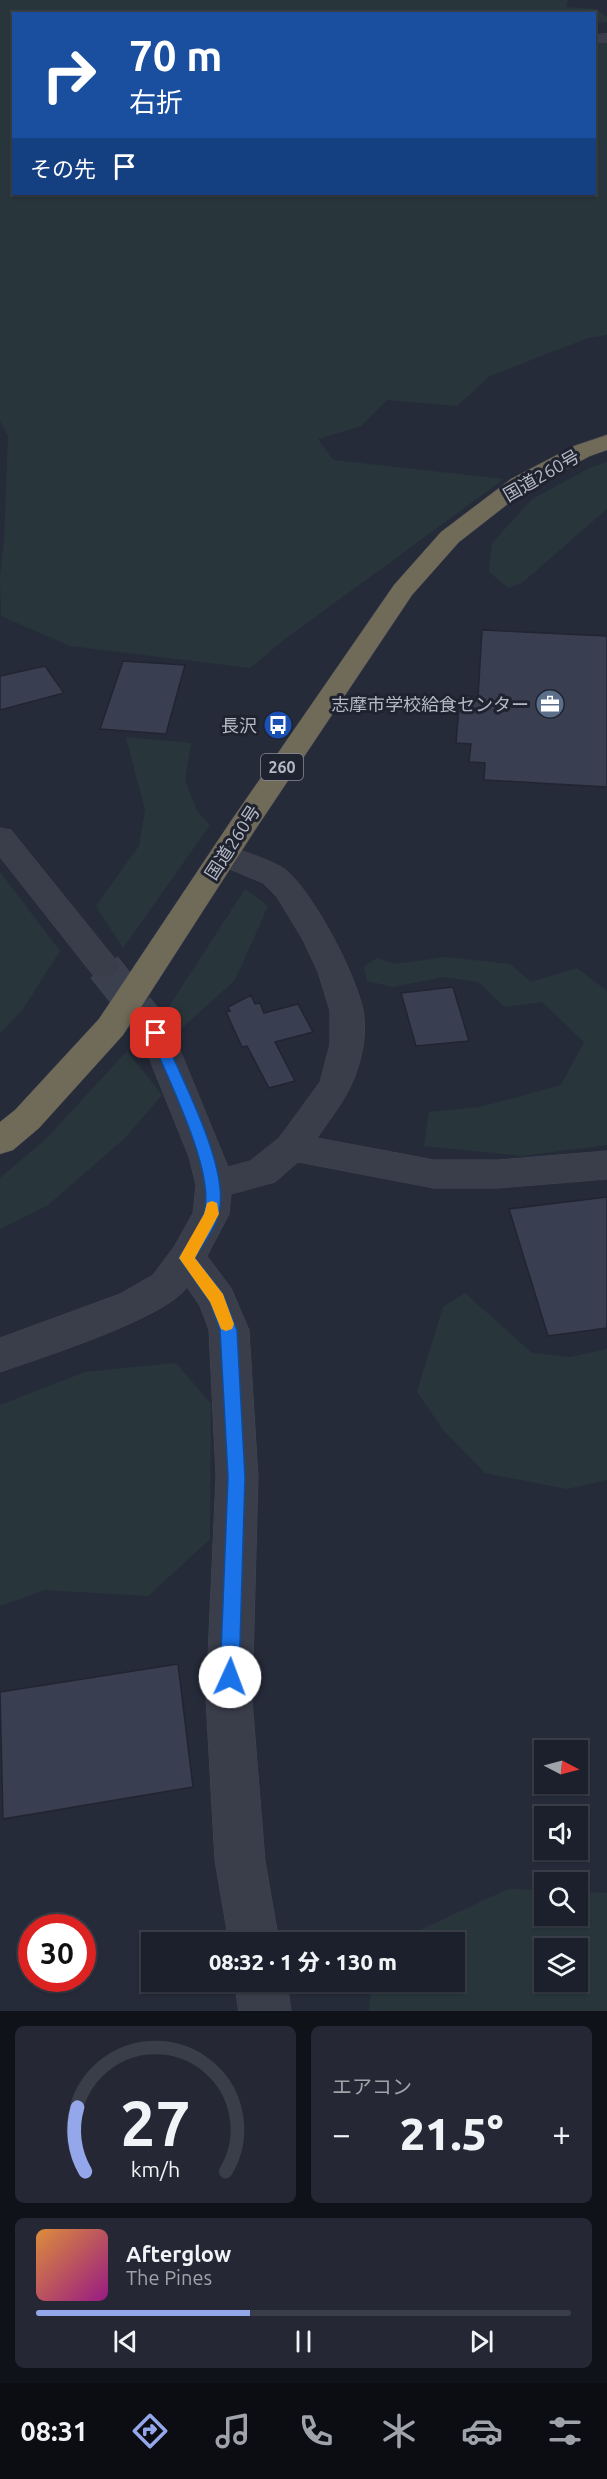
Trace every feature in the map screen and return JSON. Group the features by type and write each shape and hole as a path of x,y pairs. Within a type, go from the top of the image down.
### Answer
{"highway":[{"name":"国道260号","path":"0,1141 27,1119 111,1027 395,600 450,537 519,484 582,451 607,442"}],"street":[{"path":"0,837 104,967"},
{"path":"214,1185 262,1172 292,1147 336,1085 347,1044 347,1011 334,972 319,940 288,890 274,876 224,855"},
{"path":"0,1355 134,1305 167,1286 187,1258 212,1214 214,1185 207,1157 156,1033"},
{"path":"292,1147 434,1174 498,1174 607,1165"},
{"path":"187,1258 217,1299 228,1330 237,1477 229,1700 240,1861 252,1932"},
{"path":"263,1992 266,2011"}],"shaded area":[{"path":"0,0 568,0 566,7 596,9 607,17 607,22 596,23 596,12 12,12 12,195 596,195 596,42 607,41 607,335 588,338 490,376 457,406 387,400 361,426 318,439 333,460 504,479 285,639 250,668 70,646 1,616 0,576 4,540 8,436 0,421"},
{"path":"607,462 607,509 523,582 509,588 489,572 492,543 532,499 590,468"},
{"path":"126,737 191,743 185,780 197,811 210,825 123,948 96,906 139,846 145,810"},
{"path":"0,872 60,951 23,1009 0,1033"},
{"path":"245,889 268,906 235,980 181,1029 168,1008"},
{"path":"446,957 510,964 531,982 577,968 607,991 607,1145 522,1156 424,1146 429,1112 480,1107 561,1085 584,1042 542,1002 505,1007 478,982 443,977 393,987 367,981 364,966 377,958 395,964"},
{"path":"127,1051 162,1095 125,1138 48,1205 0,1229 0,1178 47,1138"},
{"path":"465,1293 532,1353 570,1357 607,1349 607,1480 567,1489 485,1473 444,1431 417,1392 443,1307"},
{"path":"176,1363 211,1404 210,1539 148,1596 45,1590 0,1606 0,1405 85,1372"},
{"path":"508,1889 534,1890 534,1926 588,1926 588,1892 607,1893 607,2011 369,2011 371,1992 465,1992 465,1932 416,1932"}],"building":[{"path":"482,630 607,636 607,787 484,780 485,763 469,762 471,744 456,743 460,695 478,697"},
{"path":"123,661 185,665 166,734 100,729"},
{"path":"45,666 64,693 0,710 0,676"},
{"path":"453,987 469,1041 416,1046 401,993"},
{"path":"251,995 255,1004 260,1003 264,1013 298,1004 313,1032 275,1042 295,1081 269,1088 247,1046 242,1047 226,1012 230,1011 228,1007"},
{"path":"607,1197 607,1328 548,1336 509,1209"},
{"path":"178,1664 193,1787 3,1819 0,1692"}],"tunnel":[{"path":"104,967 156,1033"}],"slow traffic":[{"path":"212,1207 212,1214 187,1258 217,1299 226,1324"}],"place":[{"name":"志摩市学校給食センター","path":"550,704"},
{"name":"長沢","path":"278,725"}],"route":[{"path":"156,1033 207,1157 214,1185 212,1214 187,1258 217,1299 228,1330 237,1477 230,1677"}]}
